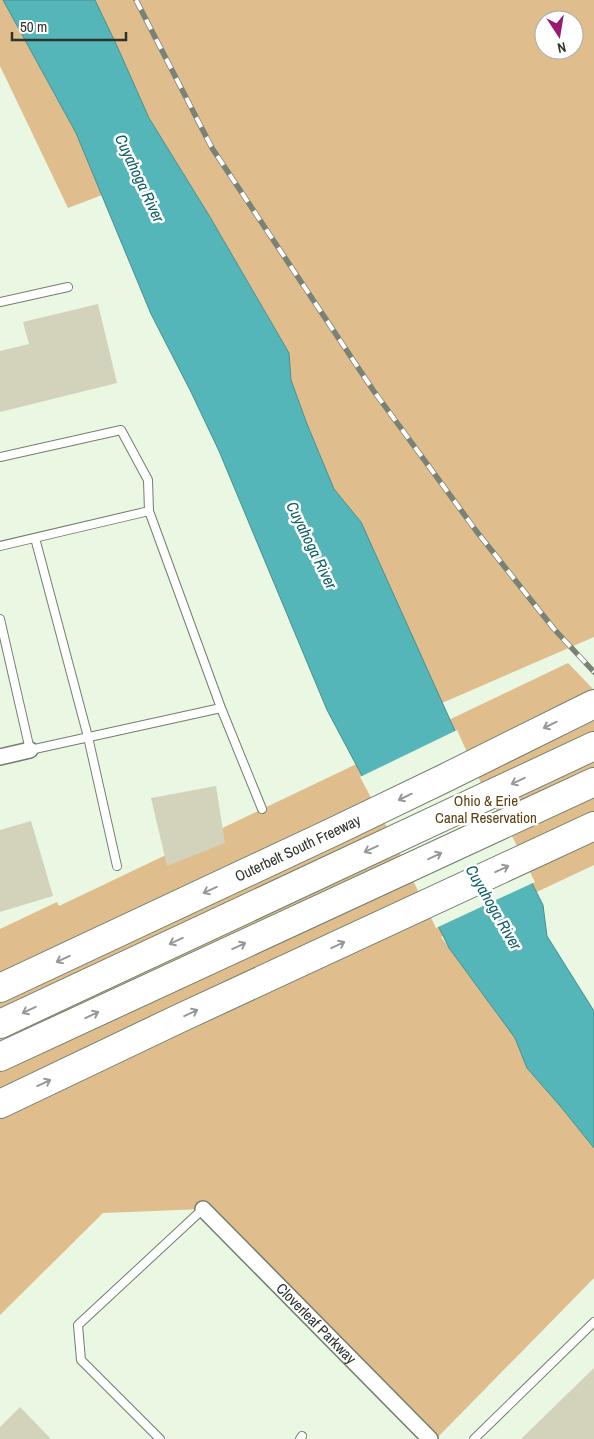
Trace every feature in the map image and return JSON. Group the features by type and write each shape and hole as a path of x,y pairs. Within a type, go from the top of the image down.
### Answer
{"highway":[{"name":"Outerbelt South Freeway","path":"0,988 358,820 594,704"},
{"path":"0,1024 594,746"},
{"path":"0,1057 594,782"},
{"path":"0,1104 594,826"}],"street":[{"path":"0,757 30,750"},
{"name":"Cloverleaf Parkway","path":"203,1209 421,1436"}],"lane":[{"path":"0,302 68,286"},
{"path":"0,457 121,430 148,480 149,511 221,708 262,809"},
{"path":"0,546 149,511"},
{"path":"35,538 88,738 116,866"},
{"path":"0,619 30,750 221,708"},
{"path":"160,1439 81,1360 78,1325 203,1209"},
{"path":"474,1439 594,1322"}],"green space":[{"path":"0,0 3,0 76,133 102,195 68,208 0,66"},
{"path":"95,0 594,0 594,637 442,703 361,522 334,489 291,380 289,353 210,217 149,118"},
{"name":"Ohio & Erie Canal Reservation","path":"568,663 594,690 594,865 441,937 515,1038 527,1068 594,1148 594,1278 436,1439 203,1209 103,1213 0,1315 0,929 57,902 59,906"}],"water":[{"name":"Cuyahoga River","path":"3,0 95,0 149,118 210,217 289,353 291,380 334,489 361,522 483,793 506,832 543,905 547,936 594,1011 594,1148 527,1068 515,1038 449,948 393,834 327,710 219,451 151,314 76,133"}],"pier":[{"path":"457,730 485,792 509,830 535,882 436,928 391,835 360,777"}],"building":[{"path":"98,304 117,383 0,412 0,351 29,344 23,322"},
{"path":"216,786 225,843 167,866 151,798"},
{"path":"31,821 53,896 0,912 0,830"},
{"path":"594,1368 594,1439 521,1439"},
{"path":"20,1407 51,1439 0,1439 0,1427"}],"railway":[{"path":"136,0 212,148 373,390 477,532 554,629 594,672"}]}
